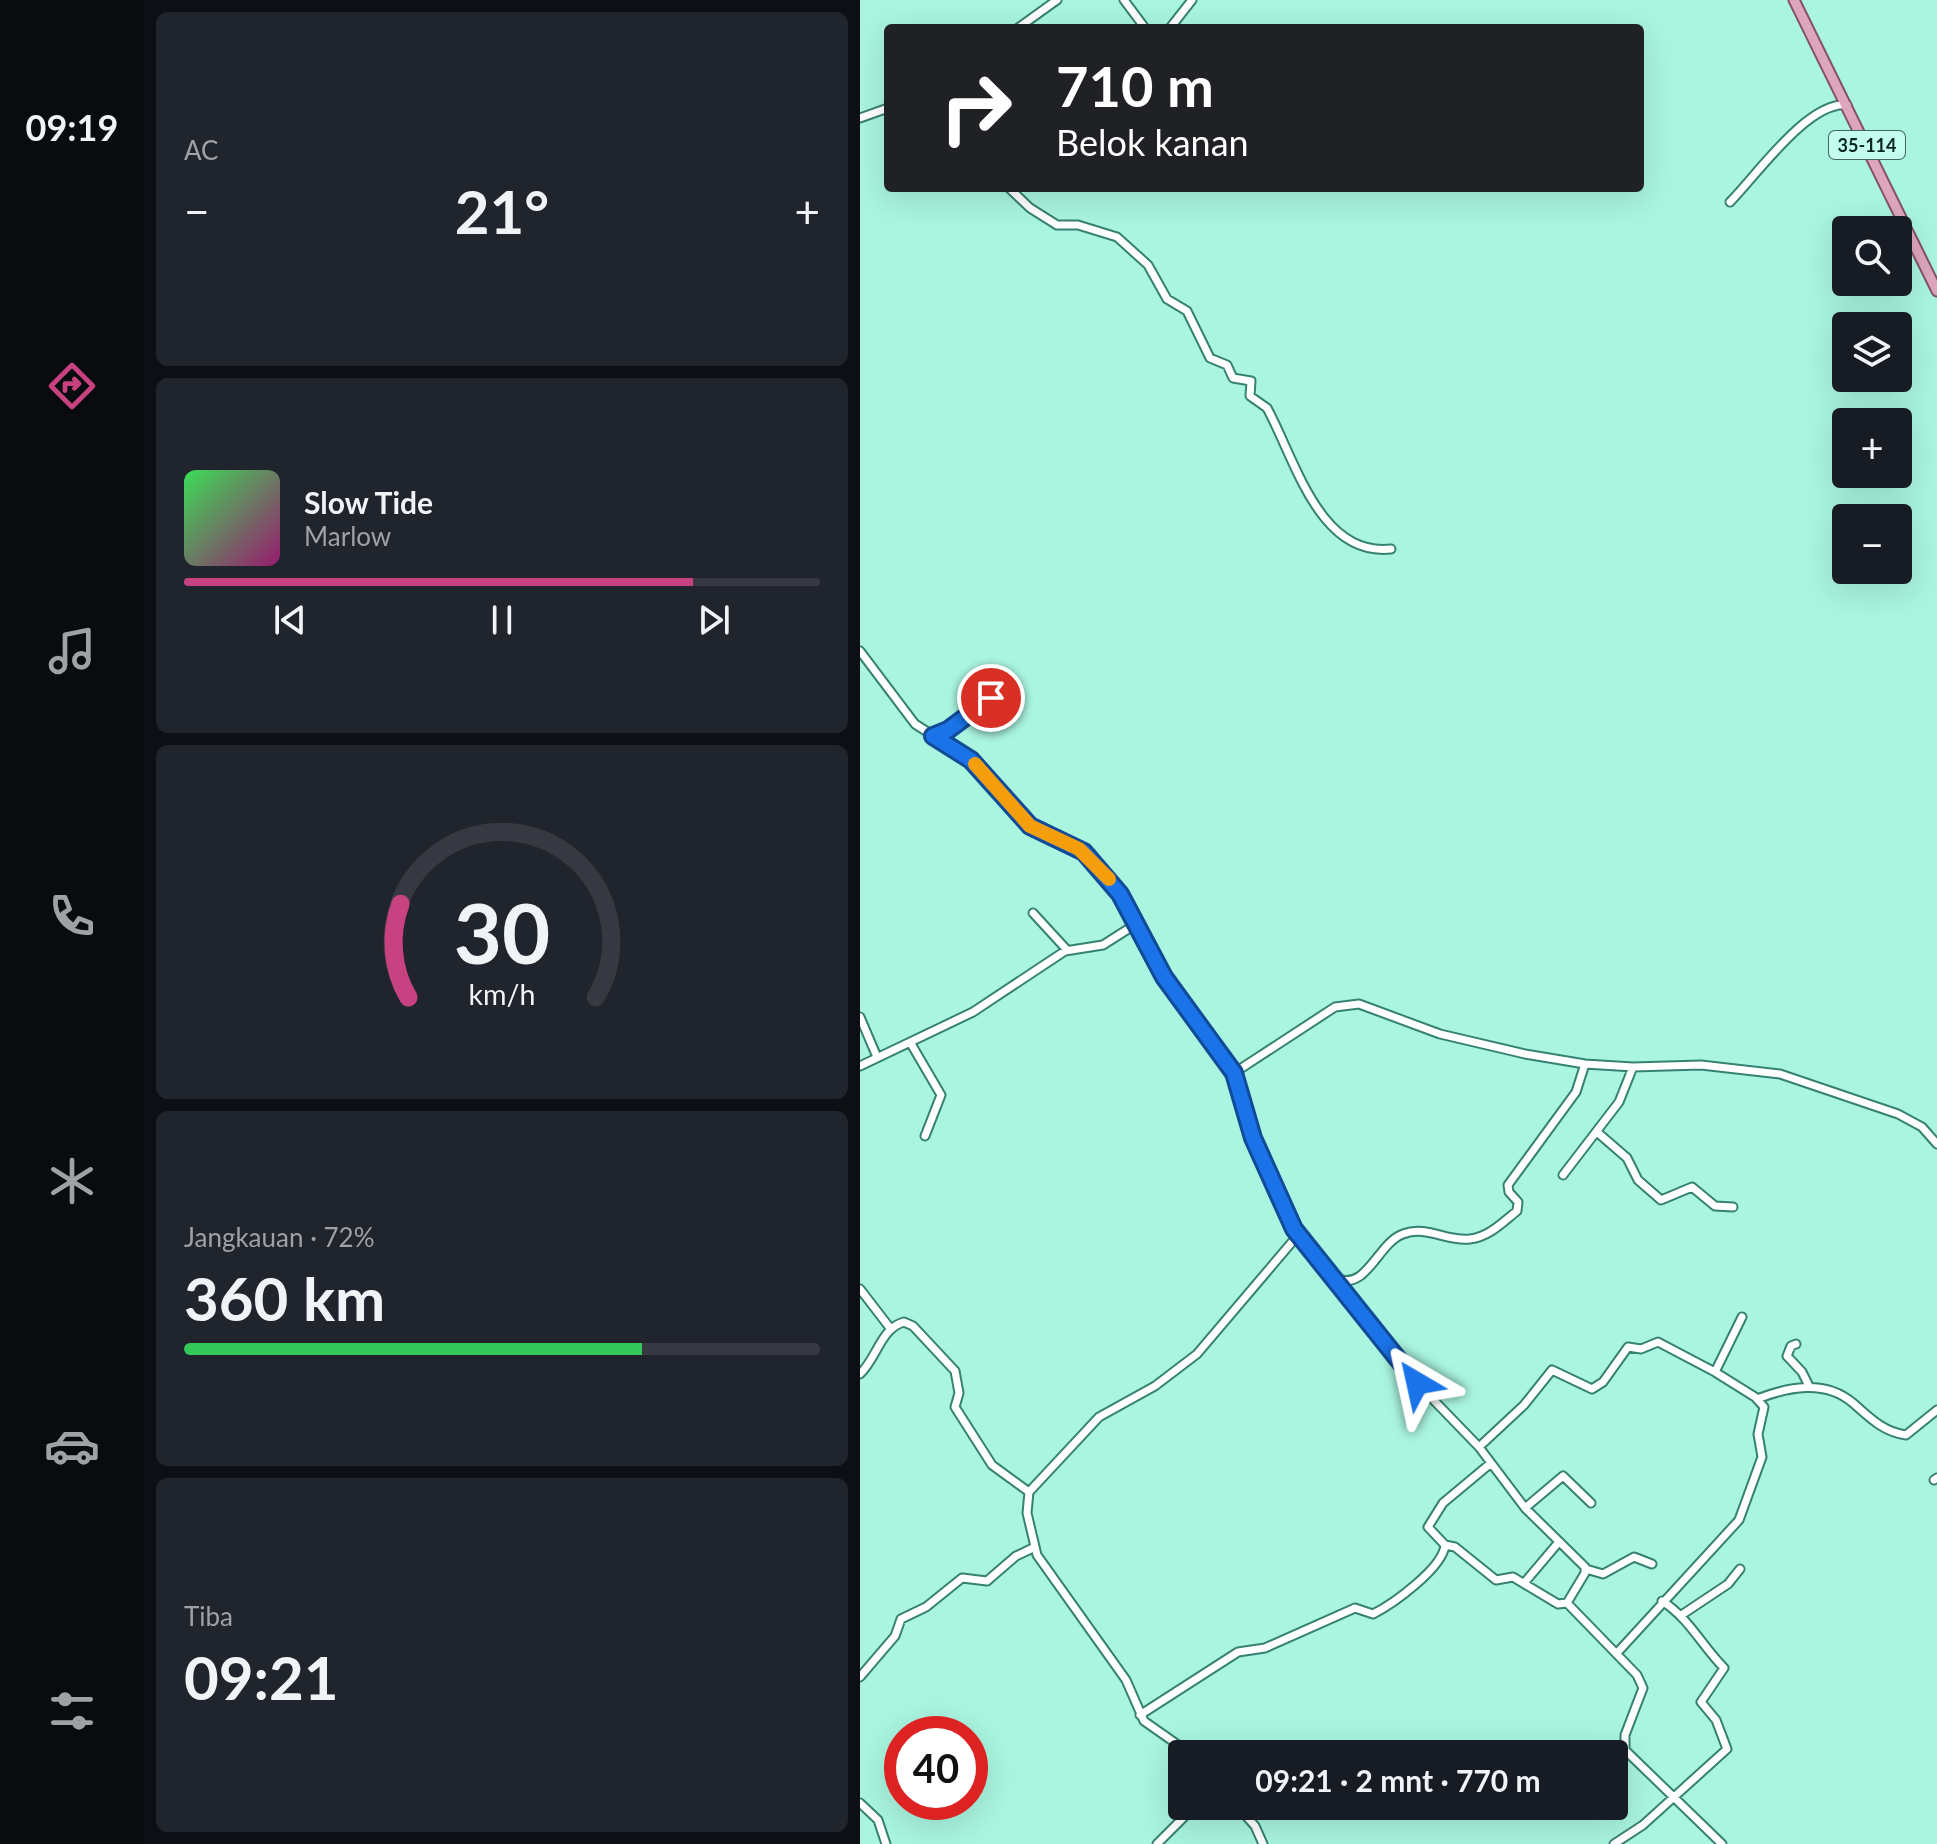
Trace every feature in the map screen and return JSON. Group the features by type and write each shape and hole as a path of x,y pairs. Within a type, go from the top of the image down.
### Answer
{"main road":[{"name":"35-114","path":"1794,0 1937,291"}],"street":[{"path":"1024,24 1057,0"},
{"path":"1124,0 1142,24"},
{"path":"1173,24 1192,0"},
{"path":"1730,202 1817,113 1837,104 1847,105"},
{"path":"860,118 884,109"},
{"path":"1014,192 1054,224 1074,224 1113,234 1148,265 1164,296 1187,311 1210,358 1227,365 1233,378 1251,381 1250,396 1267,408 1331,529 1366,550 1391,549"},
{"path":"860,651 909,717 971,760 1030,826 1084,852 1120,894 1172,989 1234,1073 1253,1138 1298,1235 1337,1279 1417,1383 1479,1447 1525,1508 1586,1569 1603,1574 1634,1557 1652,1564"},
{"path":"933,736 948,730 991,698"},
{"path":"1033,913 1067,950"},
{"path":"860,1066 973,1012 1067,950 1103,945 1136,924"},
{"path":"1234,1073 1327,1012 1350,1003 1453,1038 1585,1064 1633,1067 1701,1065 1780,1074 1898,1114 1922,1127 1937,1144"},
{"path":"860,1017 877,1057"},
{"path":"910,1042 941,1095 925,1136"},
{"path":"1337,1279 1348,1283 1357,1280 1390,1241 1406,1233 1420,1230 1473,1239 1489,1233 1517,1211 1519,1204 1509,1192 1508,1185 1576,1092 1585,1064"},
{"path":"1563,1175 1619,1102 1633,1067"},
{"path":"1597,1132 1627,1158 1638,1180 1661,1200 1692,1187 1715,1206 1733,1207"},
{"path":"1169,1740 1140,1715 1126,1680 1063,1595 1033,1548 1027,1513 1029,1492 1099,1417 1155,1386 1197,1354 1298,1235"},
{"path":"860,1289 890,1328"},
{"path":"1715,1372 1742,1317"},
{"path":"860,1374 890,1328 909,1324 953,1368 959,1393 955,1407 992,1465 1029,1492"},
{"path":"1479,1447 1524,1405 1552,1370 1592,1389 1603,1382 1628,1347 1641,1349 1658,1342 1715,1372 1757,1399 1764,1407 1758,1434 1762,1457 1746,1506 1727,1537 1662,1601 1617,1653"},
{"path":"1796,1344 1791,1346 1787,1356 1802,1372 1809,1386"},
{"path":"1757,1399 1780,1390 1809,1386 1844,1397 1881,1427 1898,1434 1914,1431 1937,1410"},
{"path":"1491,1463 1443,1503 1429,1524 1429,1531 1445,1545 1455,1547 1496,1580 1509,1576 1525,1582 1558,1604 1567,1603"},
{"path":"1525,1508 1563,1476 1591,1503"},
{"path":"1525,1582 1558,1543"},
{"path":"1140,1715 1238,1652 1265,1648 1355,1608 1370,1614 1387,1607 1439,1560 1445,1545"},
{"path":"860,1677 895,1636 898,1622 905,1615 926,1607 965,1577 987,1581 1016,1556 1033,1548"},
{"path":"1567,1603 1586,1569"},
{"path":"1683,1614 1728,1584 1740,1569"},
{"path":"1614,1844 1643,1825 1718,1759 1727,1747 1716,1720 1701,1702 1724,1668 1702,1645 1683,1614 1662,1601"},
{"path":"1567,1603 1640,1678 1643,1688 1625,1735 1625,1750 1722,1844"},
{"path":"860,1803 878,1820 886,1844"},
{"path":"1157,1844 1181,1820"},
{"path":"1250,1820 1263,1844"}],"slow traffic":[{"path":"975,764 1030,826 1079,849 1109,879"}],"route":[{"path":"991,698 972,709 948,730 933,736 971,760 1030,826 1084,852 1120,894 1164,977 1234,1073 1263,1164 1294,1229 1378,1330 1417,1383"}]}
